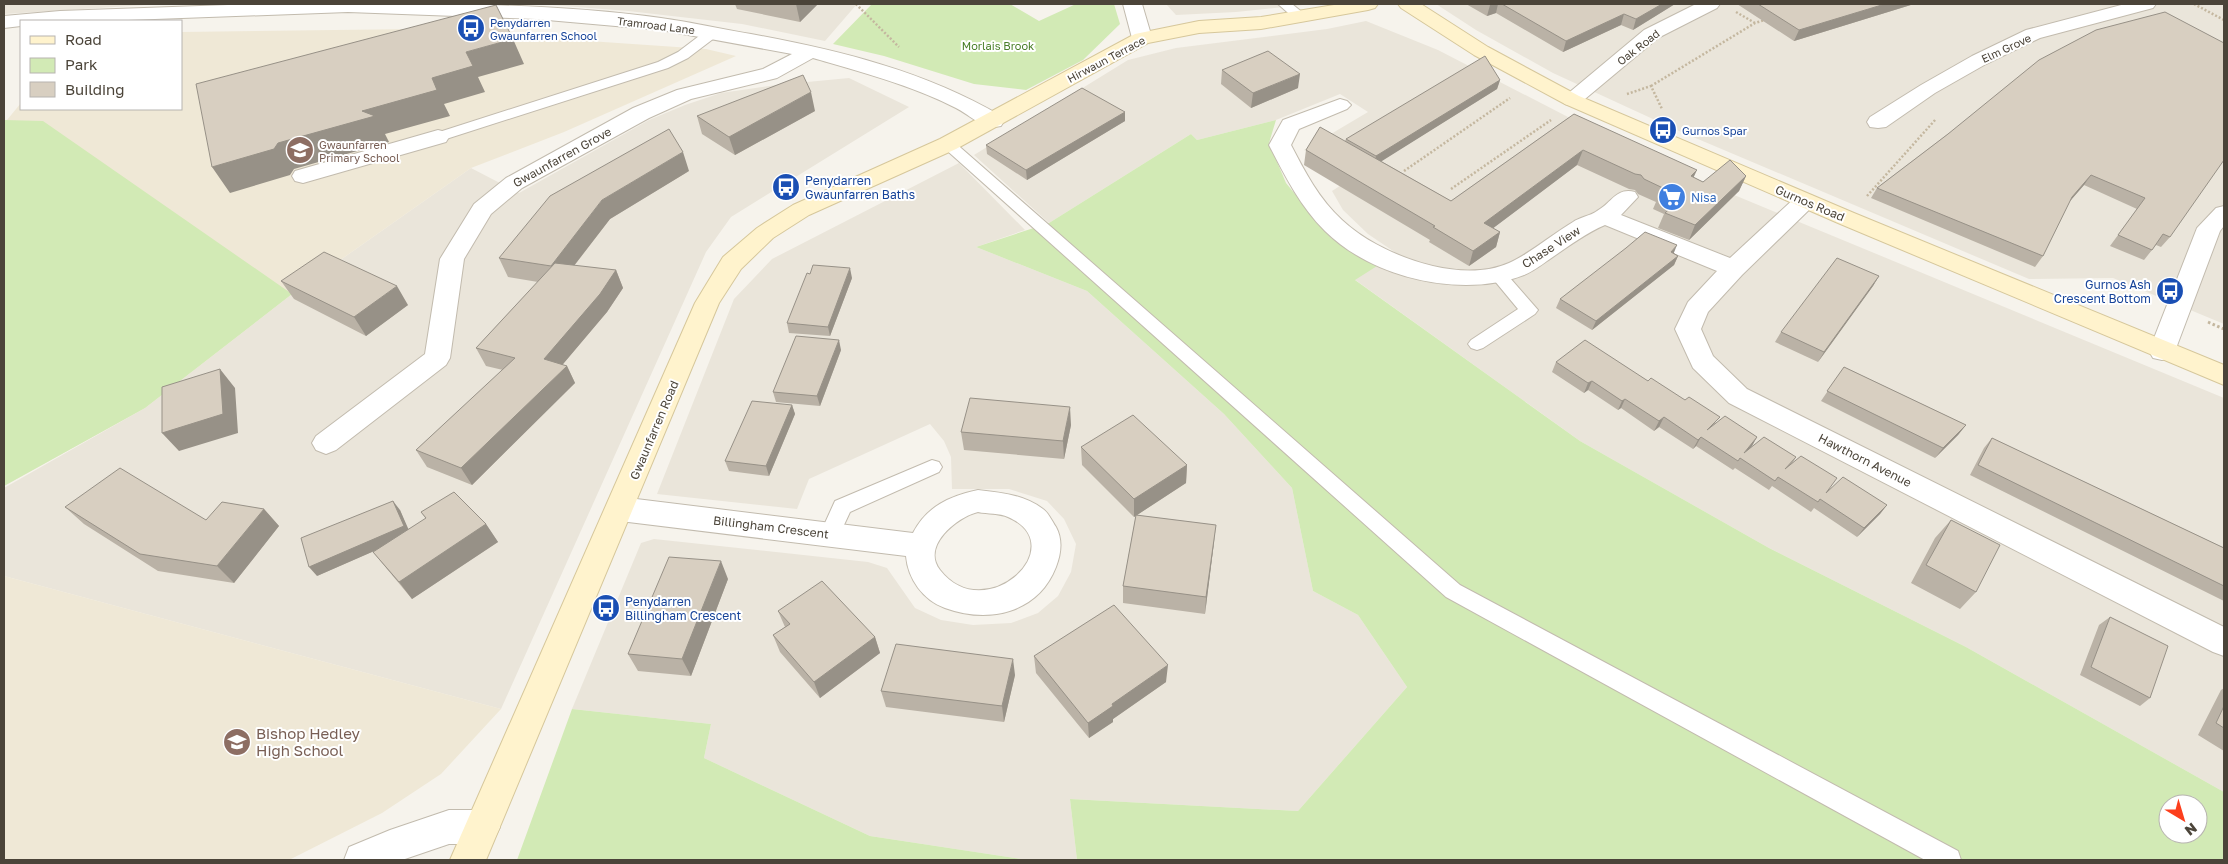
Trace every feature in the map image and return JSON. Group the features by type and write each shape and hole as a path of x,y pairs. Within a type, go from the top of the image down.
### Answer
{"street":[{"path":"1132,4 1142,38"},
{"name":"Hirwaun Terrace","path":"948,144 1142,38 1199,27 1261,23 1301,17 1368,4"},
{"name":"Gurnos Road","path":"1408,4 1481,51 1574,101 1805,201 2224,376"},
{"name":"Oak Road","path":"1574,101 1651,34 1710,4"},
{"name":"Elm Grove","path":"1878,122 1928,89 1979,60 2033,34 2146,4"},
{"name":"Tramroad Lane","path":"26,20 60,17 348,6 536,13 661,24 811,51 888,73 963,103 993,121"},
{"name":"Tramroad Lane","path":"4,22 20,21"},
{"name":"Gwaunfarren Grove","path":"326,443 437,358 452,259 482,210 514,183 650,110 684,94 770,74 811,51"},
{"name":"Chase View","path":"1340,105 1290,125 1280,145 1302,188 1334,226 1367,250 1413,270 1458,278 1497,274 1517,269 1583,226 1605,217 1627,197"},
{"path":"303,176 438,137"},
{"name":"Gwaunfarren Road","path":"468,860 620,510 707,303 732,263 765,233 801,210 948,144"},
{"name":"Hawthorn Avenue","path":"1805,201 1733,269 1697,308 1688,329 1702,361 1738,396 2224,642"},
{"path":"2162,351 2209,228 2224,212"},
{"path":"1605,217 1629,225 1733,269"},
{"name":"Billingham Crescent","path":"620,510 921,546"},
{"path":"362,860 390,847 449,827 482,827"}],"lane":[{"path":"1284,4 1301,17"},
{"path":"438,137 663,65 683,55 712,33"},
{"path":"948,144 1453,591 1950,860"},
{"path":"1477,344 1528,310 1497,274"},
{"path":"830,534 842,507 932,467"}],"path":[{"path":"856,4 902,50 888,73"},
{"path":"2194,4 2224,20"},
{"path":"1652,86 1755,23 1774,18"},
{"path":"1404,170 1535,81"},
{"path":"1846,218 1953,102 1928,89"},
{"path":"1451,189 1574,101"}],"shaded area":[{"path":"4,4 162,4 4,14"},
{"path":"539,4 857,4 825,41 742,24 628,11"},
{"path":"1166,4 1312,4 1236,12 1176,15"},
{"path":"1436,4 2224,4 2224,324 2113,278 2029,279 1679,131 1553,73 1476,30"},
{"path":"1366,21 1438,50 1657,163 2224,398 2224,792 1966,647 1769,548 1580,441 1354,279 1396,253 1368,234 1343,210 1332,191 1352,178 1304,150 1368,112 1340,94 1276,120 1197,140 1191,134 1049,223 974,155 1128,60 1176,48 1327,29"},
{"name":"Gwaunfarren Primary School","path":"415,29 706,49 736,56 564,132 471,168 292,294 145,408 4,486 4,120 7,120 20,104 20,110 182,110 182,32"},
{"path":"849,78 909,107 731,217 706,252 501,709 4,576 4,488 145,408 292,294 471,168 519,193 649,120 685,105 721,93 776,85"},
{"path":"959,163 1025,230 976,247 1087,291 1224,414 1292,488 1313,591 1358,615 1407,687 1298,811 1070,799 1077,860 1028,860 870,836 704,758 711,724 572,709 641,543 654,539 868,562 887,568 915,608 941,620 973,625 1011,623 1038,613 1058,596 1071,572 1076,544 1064,519 1047,501 1009,489 952,489 951,457 944,441 930,424 809,479 797,509 657,494 734,299 772,259"},
{"name":"Bishop Hedley High School","path":"4,576 501,709 441,774 382,813 289,860 4,860"}],"green space":[{"name":"Morlais Brook","path":"872,4 1010,4 1039,21 1076,4 1114,4 1120,24 1083,60 1026,90 974,84 884,56 833,44"},
{"path":"4,120 43,121 292,294 145,408 4,486"},
{"path":"1276,120 1269,143 1286,183 1331,238 1377,266 1355,280 1580,441 1769,548 1966,647 2224,792 2224,860 1077,860 1070,799 1298,811 1407,687 1358,615 1313,591 1292,488 1224,414 1087,291 976,247 1049,223 1191,134 1197,140"},
{"path":"572,709 711,724 704,758 870,836 1028,860 517,860"}],"building":[{"path":"1502,4 1662,4 1636,19 1624,14 1566,41"},
{"path":"1758,4 1885,4 1799,30"},
{"path":"496,5 513,39 466,52 473,66 432,78 437,90 362,111 375,116 278,143 274,149 212,167 196,84"},
{"path":"2165,12 2224,43 2224,160 2170,237 2163,234 2152,250 2118,235 2145,198 2091,175 2072,197 2043,256 1877,188 1948,134 2039,60 2096,30"},
{"path":"1268,51 1300,74 1253,93 1222,70"},
{"path":"1485,56 1500,80 1376,156 1346,139"},
{"path":"803,75 811,92 729,137 697,116"},
{"path":"1082,88 1125,112 1026,170 986,145"},
{"path":"1574,114 1697,170 1691,176 1703,182 1730,160 1746,176 1695,225 1665,213 1677,202 1660,194 1665,189 1644,179 1641,175 1583,150 1484,223 1500,232 1473,251 1433,227 1435,226 1306,150 1320,127 1451,201"},
{"path":"669,129 683,152 602,200 551,266 499,258 550,196"},
{"path":"1645,232 1677,245 1671,252 1678,256 1596,321 1560,299 1626,248"},
{"path":"324,252 397,286 354,317 281,281"},
{"path":"1837,258 1879,276 1824,352 1781,332"},
{"path":"555,263 616,270 600,294 544,359 567,366 461,468 416,450 515,358 476,348"},
{"path":"813,265 850,268 828,327 787,323 807,273 810,274"},
{"path":"796,336 839,340 817,396 773,392"},
{"path":"1585,340 1648,381 1651,378 1685,400 1689,397 1720,417 1707,430 1725,416 1757,437 1744,453 1764,437 1796,457 1785,469 1801,456 1837,478 1826,493 1843,477 1887,505 1864,528 1820,499 1818,502 1778,477 1775,481 1740,458 1738,461 1701,437 1698,440 1664,417 1659,421 1625,399 1622,401 1592,381 1588,383 1556,362"},
{"path":"1844,367 1966,425 1943,448 1827,391"},
{"path":"220,369 223,414 162,433 162,387"},
{"path":"970,398 1070,407 1063,441 961,432"},
{"path":"752,401 792,405 766,466 725,461"},
{"path":"1133,415 1187,465 1134,499 1081,447"},
{"path":"1992,438 2224,548 2224,586 1978,465"},
{"path":"120,468 206,520 222,502 264,509 217,566 140,554 65,507"},
{"path":"454,492 486,524 399,582 373,552 426,518 421,512"},
{"path":"393,501 404,526 309,567 301,538"},
{"path":"1136,515 1216,525 1206,597 1123,586"},
{"path":"1951,520 2000,545 1976,592 1926,565"},
{"path":"669,557 721,561 682,659 628,654"},
{"path":"822,581 875,637 814,682 773,635 790,624 778,611"},
{"path":"1114,605 1168,665 1088,723 1034,656"},
{"path":"2110,617 2168,646 2150,698 2091,667"},
{"path":"896,644 1013,659 1002,706 881,691"},
{"path":"2224,706 2224,728 2216,723"}],"place":[{"name":"Penydarren Gwaunfarren School","path":"471,28"},
{"name":"Gurnos Spar","path":"1663,130"},
{"name":"Gwaunfarren Primary School","path":"300,150"},
{"name":"Penydarren Gwaunfarren Baths","path":"786,187"},
{"name":"Nisa","path":"1672,197"},
{"name":"Gurnos Ash Crescent Bottom","path":"2170,291"},
{"name":"Penydarren Billingham Crescent","path":"606,608"},
{"name":"Bishop Hedley High School","path":"237,742"}]}
